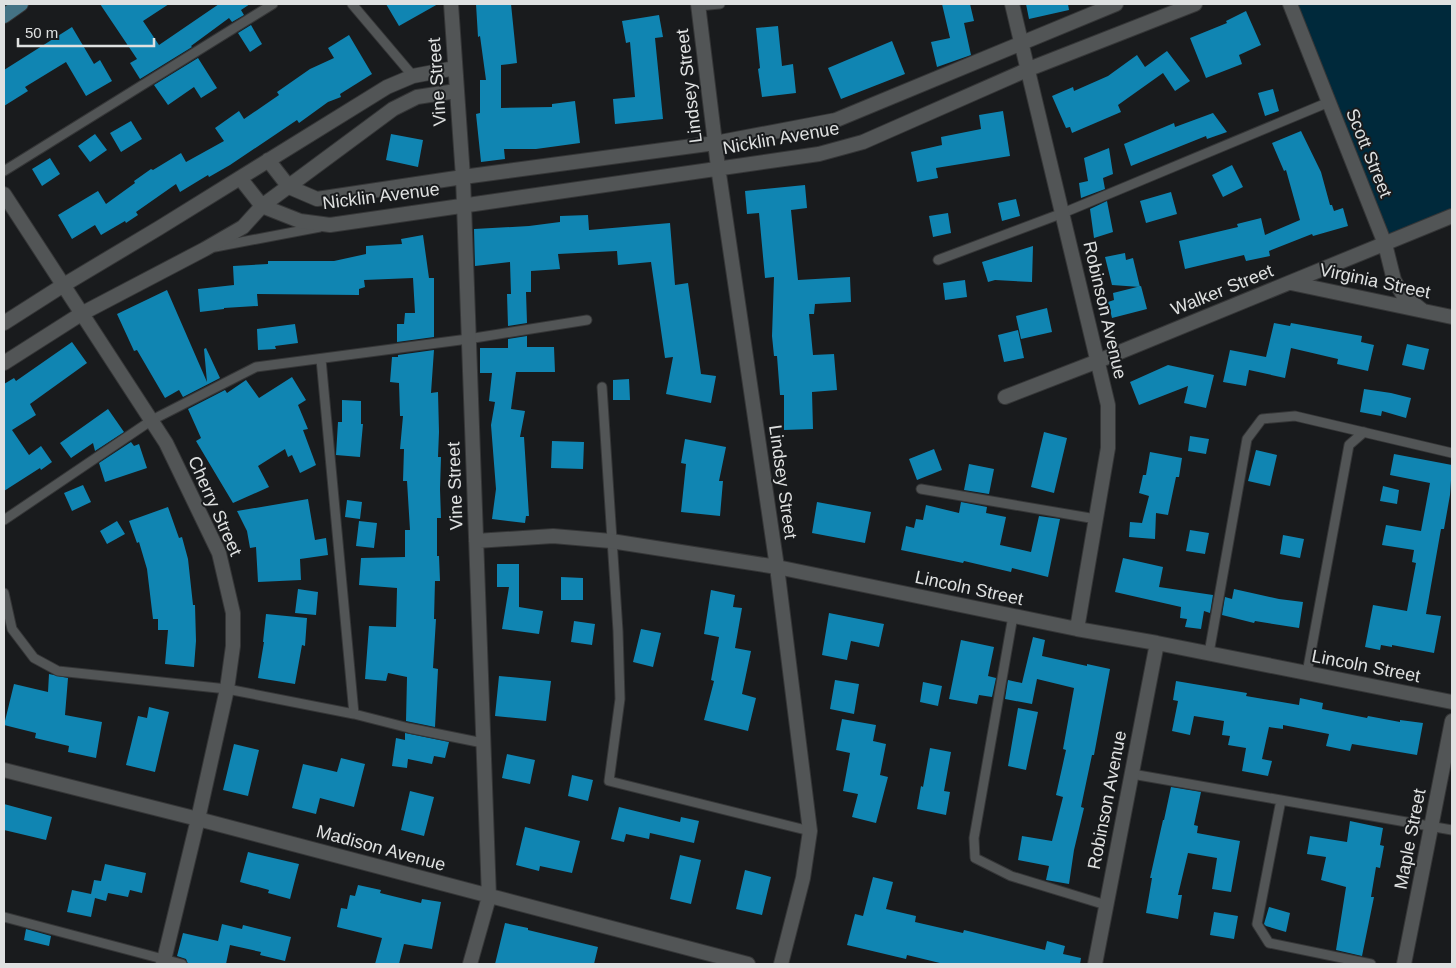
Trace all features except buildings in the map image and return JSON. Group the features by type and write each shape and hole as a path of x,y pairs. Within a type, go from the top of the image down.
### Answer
{"main road":[{"path":"4,16 21,4"}],"street":[{"name":"Vine Street","path":"451,4 463,176 489,896 470,964"},
{"name":"Robinson Avenue","path":"1012,4 1108,405 1108,448 1077,629"},
{"name":"Nicklin Avenue","path":"268,160 290,187 317,199 463,176 715,142 836,120 1116,4"},
{"name":"Nicklin Avenue","path":"262,206 300,221 330,225 463,204 819,154 862,142 1029,69 1195,4"},
{"name":"Scott Street","path":"1290,4 1385,244 1394,280 1403,295 1422,310"},
{"name":"Lindsey Street","path":"698,5 718,168 777,567 810,831 803,878 781,964"},
{"path":"4,323 387,86 412,76 455,68"},
{"name":"Nicklin Avenue","path":"4,363 82,314 205,249 243,226 262,206 393,109 417,97 456,91"},
{"path":"240,178 262,206"},
{"name":"Cherry Street","path":"4,194 62,286 166,442 219,553 233,613 234,646 227,688 164,962"},
{"name":"Walker Street","path":"1005,397 1291,283 1452,216"},
{"name":"Virginia Street","path":"1291,283 1452,317"},
{"name":"Lincoln Street","path":"476,541 553,536 611,541 777,567 1077,629 1209,653 1452,702"},
{"name":"Robinson Avenue","path":"1095,964 1157,643"},
{"name":"Maple Street","path":"1404,964 1452,721"},
{"name":"Madison Avenue","path":"4,770 198,819 748,964"}],"lane":[{"path":"4,171 273,4"},
{"path":"352,4 412,76"},
{"path":"698,5 720,4"},
{"path":"938,260 1063,213 1329,102"},
{"path":"205,249 330,225"},
{"path":"4,520 152,420 256,368 468,339 587,320"},
{"path":"321,359 354,714"},
{"path":"602,387 618,631 620,699 609,781 810,831"},
{"path":"1209,653 1247,439 1262,419 1295,416 1452,453"},
{"path":"1307,673 1349,445 1364,432"},
{"path":"920,489 1096,520"},
{"path":"4,593 12,629 34,658 58,671 227,688 483,743"},
{"path":"1013,616 974,838 975,858 1012,876 1106,905"},
{"path":"1132,774 1452,830"},
{"path":"1281,800 1257,924 1268,943 1372,964"},
{"path":"4,917 164,962 182,964"}],"shaded area":[{"path":"1290,4 1452,4 1452,216 1385,244"}]}
